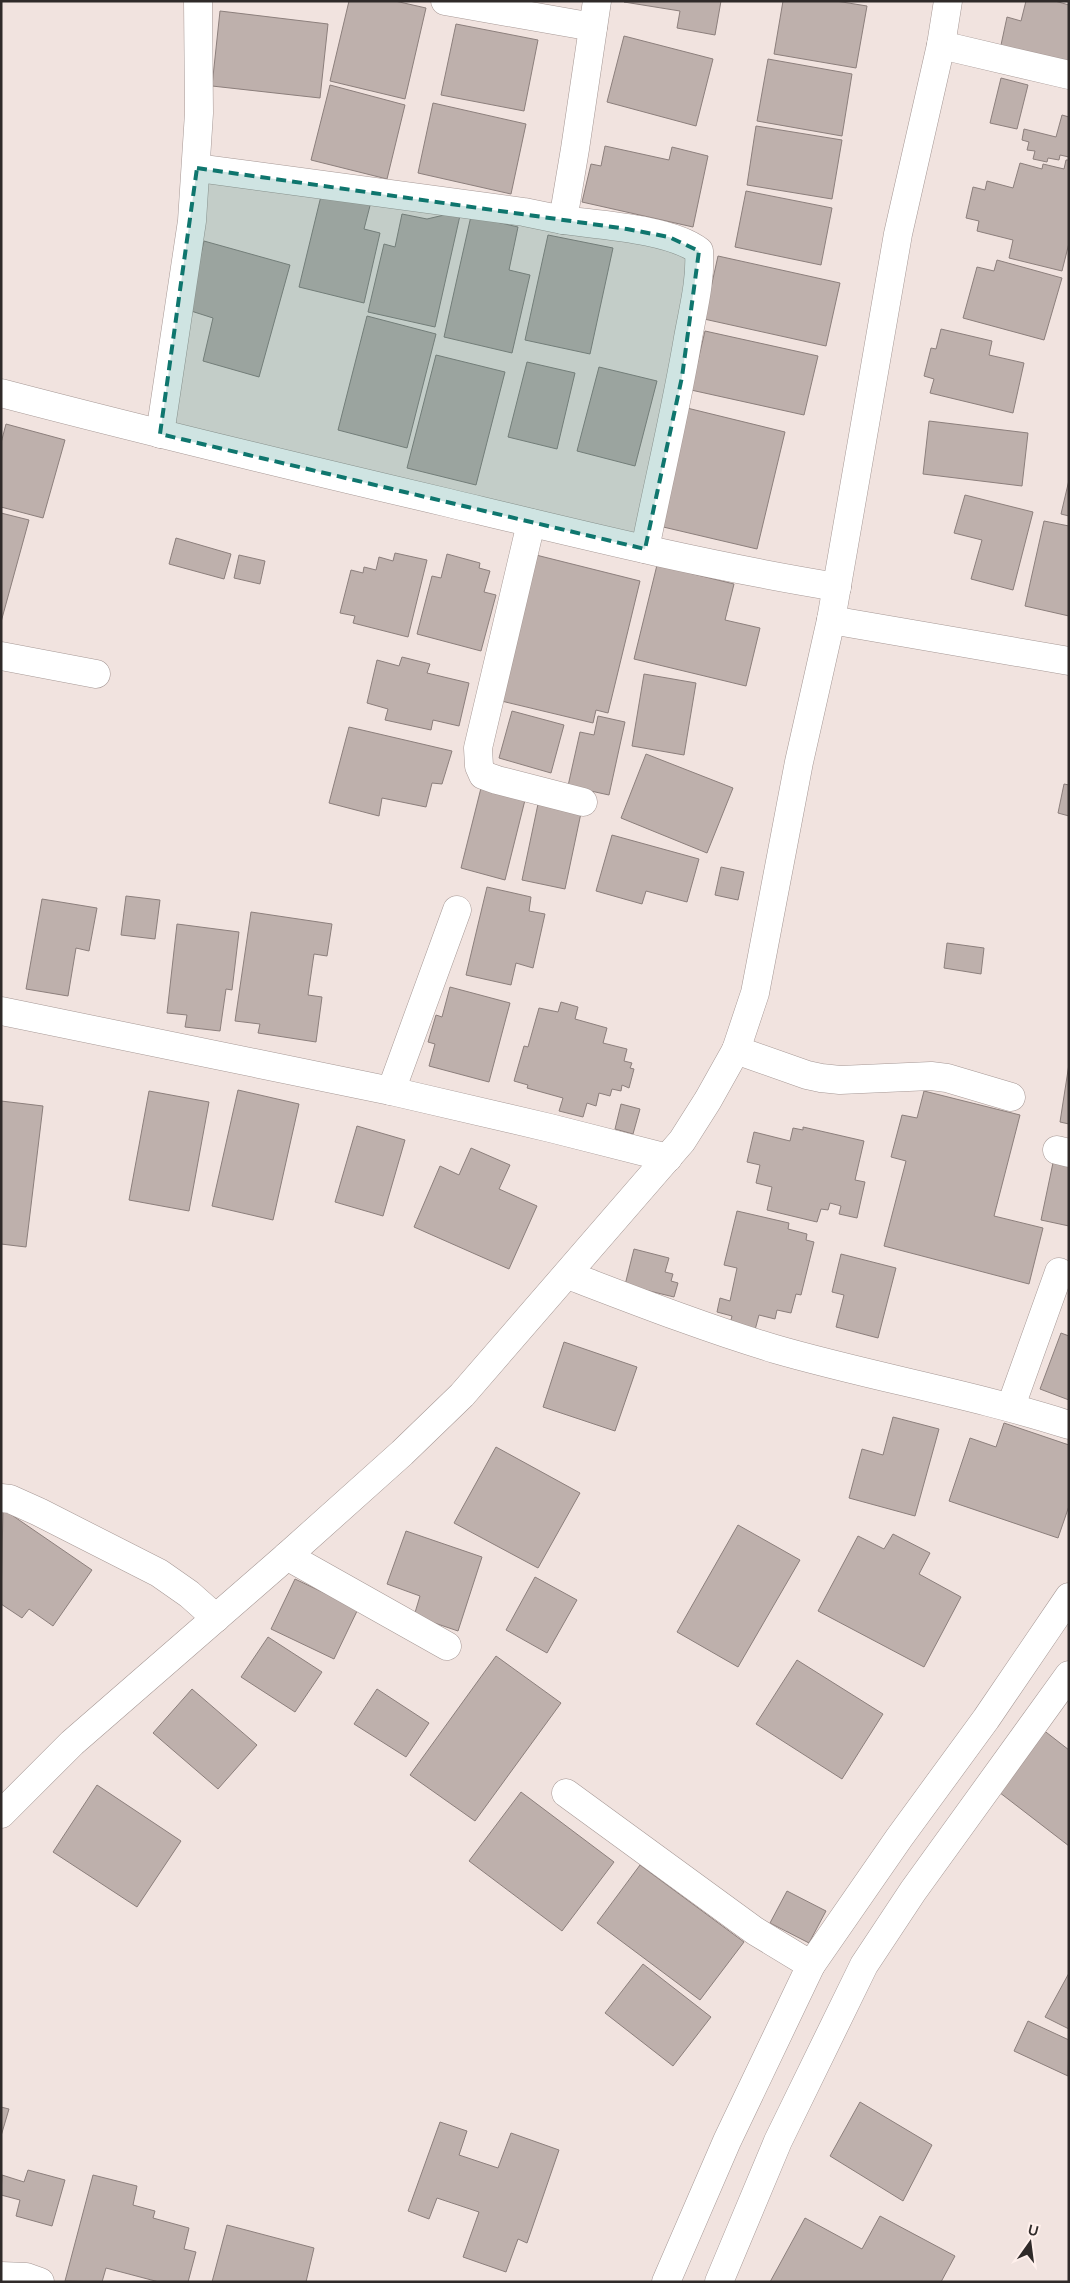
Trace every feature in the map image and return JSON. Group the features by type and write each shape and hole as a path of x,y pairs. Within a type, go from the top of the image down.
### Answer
{"street":[{"path":"160,434 192,221 199,112 198,1"},
{"path":"446,1 595,14 576,150 562,220"},
{"path":"1,1814 72,1743 287,1556 402,1453 462,1395 568,1275 682,1141 736,1050 755,993 797,772 831,620 898,234 941,45 948,1"},
{"path":"941,45 1069,75"},
{"path":"196,168 524,212 669,237 688,243 699,251 700,264 696,296 682,377 645,548"},
{"path":"1,394 531,523 764,575 837,587"},
{"path":"531,523 478,748 479,766 483,775 497,780 583,802"},
{"path":"831,620 1069,662"},
{"path":"1,656 96,674"},
{"path":"392,1091 457,910"},
{"path":"1,1011 392,1091 668,1158"},
{"path":"736,1050 821,1078 840,1080 931,1076 947,1078 1011,1097"},
{"path":"1011,1406 1059,1272"},
{"path":"568,1275 775,1348 908,1384 1011,1406 1069,1425"},
{"path":"1,1498 39,1512 158,1573 189,1594 216,1618"},
{"path":"287,1556 447,1646"},
{"path":"666,2282 727,2141 811,1965 899,1838 986,1719 1069,1597"},
{"path":"719,2282 778,2141 864,1965 913,1891 1069,1675"},
{"path":"566,1793 755,1931 811,1965"},
{"path":"1,2276 26,2277 40,2282"}],"highlighted area":[{"path":"197,168 627,229 669,237 699,251 682,377 645,549 160,434"}],"building":[{"path":"349,1 395,1 426,8 405,99 330,81"},
{"path":"721,1 715,35 677,28 680,11 624,2"},
{"path":"783,1 836,1 867,6 856,68 774,54"},
{"path":"1026,1 1055,1 1069,5 1069,70 1001,45 1007,17 1021,21"},
{"path":"220,11 328,24 320,98 212,86"},
{"path":"456,24 538,40 524,111 441,95"},
{"path":"624,36 713,59 696,126 607,102"},
{"path":"768,59 852,74 842,136 757,121"},
{"path":"1001,78 1028,85 1017,129 990,123"},
{"path":"330,85 405,105 387,179 311,160"},
{"path":"433,103 526,124 511,194 418,173"},
{"path":"1062,115 1069,117 1069,157 1060,155 1059,160 1048,158 1047,162 1033,159 1035,151 1027,150 1029,142 1022,140 1024,129 1056,137"},
{"path":"756,126 842,140 832,199 747,185"},
{"path":"605,146 669,160 672,147 708,156 693,227 582,202 591,164 601,166"},
{"path":"1066,160 1069,160 1069,243 1062,271 1009,258 1013,240 977,231 979,221 966,218 973,187 985,190 987,181 1013,188 1020,163 1042,169 1043,164 1064,169"},
{"path":"746,191 832,208 821,265 735,247"},
{"path":"321,196 372,198 364,229 380,233 364,303 299,287"},
{"path":"461,211 435,327 368,312 384,244 395,247 402,214 427,219"},
{"path":"471,216 518,227 509,270 530,275 512,353 444,337"},
{"path":"548,235 613,248 590,354 525,340"},
{"path":"204,241 290,265 259,377 203,361 213,318 188,310"},
{"path":"718,256 840,283 826,346 704,319"},
{"path":"997,260 1062,278 1044,340 963,318 977,267 994,271"},
{"path":"367,316 436,334 407,448 338,430"},
{"path":"941,329 992,341 989,355 1024,363 1013,413 930,393 934,379 924,376 931,348 936,349"},
{"path":"705,331 818,356 804,415 691,390"},
{"path":"436,355 505,372 476,485 407,468"},
{"path":"527,362 575,373 557,449 508,437"},
{"path":"599,367 657,381 635,466 577,451"},
{"path":"687,408 785,432 757,549 659,526"},
{"path":"929,421 1028,433 1022,486 923,474"},
{"path":"6,424 65,440 43,518 1,507 1,443"},
{"path":"1069,480 1069,516 1061,514"},
{"path":"965,495 1033,512 1013,590 971,579 982,540 954,533"},
{"path":"1,513 29,520 1,622"},
{"path":"1044,521 1069,526 1069,616 1025,606"},
{"path":"176,538 231,554 224,579 169,564"},
{"path":"395,553 427,560 408,637 353,623 355,616 340,613 351,570 363,573 364,567 376,570 379,557 393,561"},
{"path":"528,553 640,581 608,713 596,710 593,723 493,699"},
{"path":"447,554 480,563 479,568 490,571 484,592 496,595 481,651 417,634 432,576 441,578"},
{"path":"239,555 265,561 260,584 234,578"},
{"path":"657,565 734,584 725,620 760,628 746,686 634,659"},
{"path":"402,657 430,664 427,673 469,683 459,726 433,720 431,730 385,720 388,709 367,703 377,660 399,666"},
{"path":"644,674 696,683 684,755 632,746"},
{"path":"512,711 564,725 551,773 499,758"},
{"path":"598,716 625,722 609,795 568,786 580,732 594,735"},
{"path":"349,727 452,751 442,784 432,783 426,807 382,798 379,816 329,803"},
{"path":"646,754 733,788 707,853 621,818"},
{"path":"1064,784 1069,785 1069,816 1058,813"},
{"path":"481,788 525,800 505,880 461,868"},
{"path":"538,804 581,813 565,889 522,880"},
{"path":"612,835 699,859 687,902 646,891 642,904 596,891"},
{"path":"721,867 744,872 738,900 715,895"},
{"path":"487,887 531,897 529,911 545,914 533,968 516,963 511,985 466,975"},
{"path":"126,896 160,900 155,939 121,935"},
{"path":"42,899 97,908 89,951 76,948 68,996 26,989"},
{"path":"251,912 332,924 327,956 314,954 308,995 322,997 316,1042 258,1033 260,1024 235,1021"},
{"path":"177,924 239,932 232,990 226,989 220,1031 185,1027 187,1015 167,1013"},
{"path":"947,943 984,948 981,974 944,968"},
{"path":"450,987 510,1003 489,1082 429,1066 435,1044 428,1042 436,1015 442,1017"},
{"path":"561,1002 578,1007 575,1019 607,1028 603,1043 627,1049 624,1061 632,1063 630,1068 634,1069 629,1088 622,1085 621,1091 612,1089 610,1096 599,1093 596,1106 587,1103 583,1117 559,1111 563,1098 527,1088 528,1085 514,1081 524,1046 528,1047 539,1008 558,1012"},
{"path":"1069,1064 1069,1124 1060,1122"},
{"path":"238,1090 299,1104 273,1220 212,1206"},
{"path":"149,1091 209,1102 189,1211 129,1200"},
{"path":"924,1091 1020,1115 994,1216 1043,1228 1029,1284 884,1246 906,1161 891,1157 902,1115 917,1118"},
{"path":"1,1101 43,1106 26,1247 1,1244"},
{"path":"621,1104 640,1109 633,1134 615,1129"},
{"path":"357,1126 405,1140 383,1216 335,1202"},
{"path":"803,1127 864,1141 855,1180 865,1182 857,1218 839,1214 841,1206 830,1203 828,1210 821,1209 817,1222 767,1210 772,1187 756,1183 760,1165 747,1162 754,1132 790,1141 793,1128 803,1130"},
{"path":"471,1148 510,1165 499,1189 537,1206 509,1269 414,1227 440,1166 459,1175"},
{"path":"1054,1158 1069,1162 1069,1226 1041,1220"},
{"path":"737,1211 789,1223 788,1229 807,1234 806,1240 814,1242 801,1295 796,1294 791,1313 777,1310 775,1319 759,1315 755,1330 730,1324 732,1316 717,1312 720,1298 730,1301 737,1268 724,1265"},
{"path":"634,1249 669,1258 665,1272 673,1274 671,1281 678,1283 674,1297 625,1285"},
{"path":"841,1254 896,1268 878,1338 836,1327 844,1295 832,1292"},
{"path":"1061,1333 1069,1336 1069,1400 1040,1389"},
{"path":"564,1342 637,1367 615,1431 543,1407"},
{"path":"893,1417 939,1429 915,1516 849,1498 862,1449 883,1455"},
{"path":"1004,1423 1069,1445 1069,1506 1058,1538 949,1501 970,1438 996,1447"},
{"path":"496,1447 580,1493 538,1568 454,1523"},
{"path":"3,1509 92,1570 53,1626 29,1609 22,1618 1,1604"},
{"path":"738,1525 800,1560 738,1667 677,1632"},
{"path":"406,1531 482,1557 458,1631 414,1616 420,1596 387,1584"},
{"path":"893,1534 930,1553 919,1574 961,1597 924,1667 818,1611 858,1536 884,1549"},
{"path":"535,1577 577,1600 547,1653 506,1630"},
{"path":"295,1579 358,1609 334,1659 271,1629"},
{"path":"268,1637 322,1672 295,1712 241,1677"},
{"path":"496,1656 561,1703 475,1821 410,1775"},
{"path":"797,1660 883,1714 842,1779 756,1724"},
{"path":"192,1689 257,1745 218,1789 153,1733"},
{"path":"377,1689 429,1723 406,1757 354,1724"},
{"path":"1042,1729 1069,1750 1069,1846 995,1789"},
{"path":"97,1785 181,1841 137,1907 53,1852"},
{"path":"521,1792 614,1862 562,1931 469,1861"},
{"path":"640,1865 744,1942 700,2000 597,1923"},
{"path":"787,1891 826,1911 809,1943 770,1923"},
{"path":"643,1964 711,2017 673,2066 605,2013"},
{"path":"1069,1973 1069,2029 1045,2017"},
{"path":"1028,2021 1069,2040 1068,2076 1014,2051"},
{"path":"860,2102 932,2145 903,2201 830,2156"},
{"path":"1,2107 9,2109 1,2136"},
{"path":"440,2122 467,2131 459,2155 498,2168 511,2133 559,2150 527,2243 518,2239 506,2272 463,2257 479,2212 437,2198 429,2219 408,2211"},
{"path":"28,2170 65,2180 52,2226 16,2216 20,2200 1,2195 2,2175 24,2182"},
{"path":"93,2175 137,2186 133,2205 155,2211 153,2218 189,2228 184,2249 196,2252 188,2282 159,2282 106,2268 102,2282 65,2281"},
{"path":"880,2216 955,2256 941,2282 770,2282 805,2218 862,2249"},
{"path":"227,2225 314,2248 306,2282 212,2282"}]}
